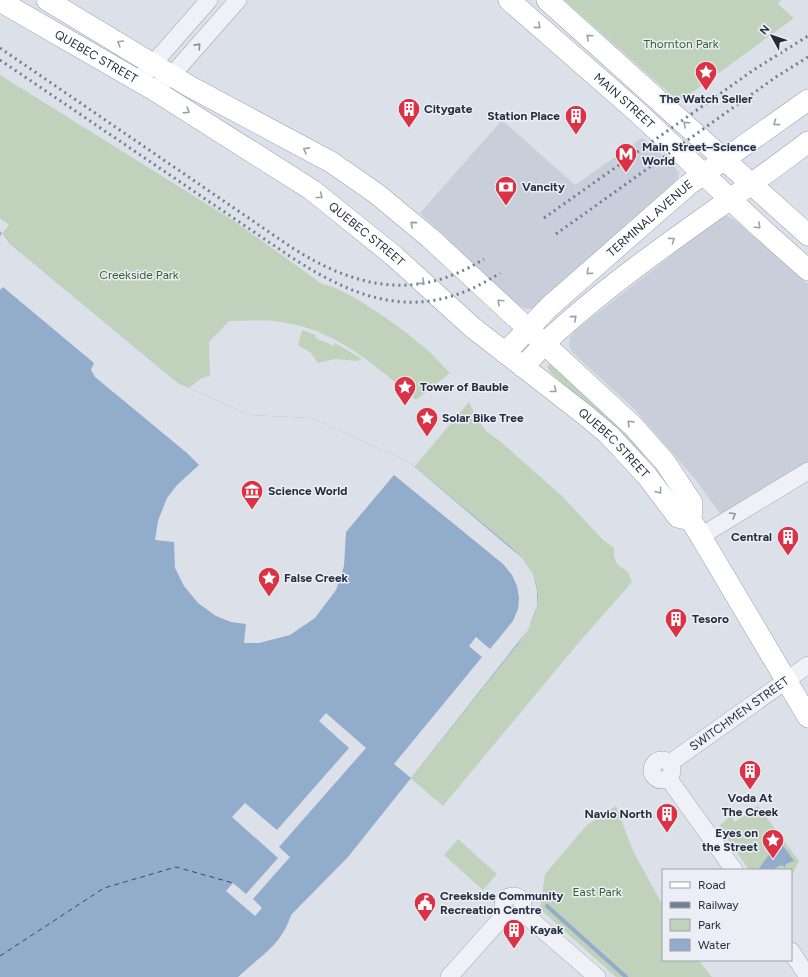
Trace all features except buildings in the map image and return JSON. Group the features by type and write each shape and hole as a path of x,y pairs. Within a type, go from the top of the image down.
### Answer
{"main road":[{"name":"QUEBEC STREET","path":"47,0 241,116 331,162 377,194 430,238 633,426 657,451 692,503 696,528 808,717"},
{"name":"MAIN STREET","path":"509,0 635,110 808,270"},
{"name":"MAIN STREET","path":"548,0 808,235"},
{"name":"QUEBEC STREET","path":"0,1 146,85 312,190 361,229 472,327 578,408 609,435 647,476 678,517 696,528"},
{"name":"TERMINAL AVENUE","path":"505,353 549,307 688,185 808,100"},
{"path":"523,367 558,330 640,264 808,142"}],"street":[{"path":"146,85 153,63 209,0"},
{"path":"146,85 172,75 238,0"},
{"path":"696,528 808,471"},
{"name":"SWITCHMEN STREET","path":"733,869 669,771 786,680 808,665"},
{"path":"449,977 513,912 597,977"},
{"path":"792,953 808,977"}],"shaded area":[{"path":"502,120 575,185 642,138 672,163 679,173 678,178 674,183 537,306 531,309 526,309 516,304 420,213"},
{"path":"727,216 735,220 808,284 808,467 721,515 695,479 634,409 573,353 569,346 570,337 576,330 719,218"}],"green space":[{"name":"Thornton Park","path":"564,0 781,0 778,4 794,18 679,102"},
{"name":"Creekside Park","path":"0,75 234,221 322,284 344,292 372,309 399,327 423,346 450,373 416,400 352,349 316,331 275,321 229,321 209,342 210,376 202,378 176,397 0,236 9,225 0,218"},
{"path":"302,330 316,335 315,338 334,346 335,343 362,359 357,361 335,359 318,363 311,353 298,345"},
{"path":"551,364 641,449 645,456 642,458 550,372 547,366"},
{"path":"469,402 477,419 486,431 501,442 562,496 603,540 614,548 614,556 617,564 628,572 632,582 575,647 443,806 394,764 402,481"},
{"name":"East Park","path":"616,806 633,851 662,904 662,961 699,961 712,977 616,977 540,909 545,874 587,825"},
{"path":"758,806 799,861 792,875 792,869 748,869 720,828 721,824 731,816 735,822"},
{"path":"458,839 497,874 483,890 444,855"}],"water":[{"name":"False Creek","path":"0,231 10,244 178,383 249,415 312,418 409,462 511,547 522,559 536,582 538,593 534,617 518,644 348,857 291,915 282,935 276,942 238,977 0,977"},
{"path":"779,840 794,861 786,864 785,867 781,865 774,869 759,869"}],"pier":[{"path":"2,233 10,244 178,383 249,415 312,418 409,462 522,558 533,574 537,590 537,606 528,630 411,778 394,764 482,657 469,646 476,637 490,649 513,621 518,609 519,598 517,586 512,575 503,564 394,475 346,532 344,566 336,590 315,618 290,635 259,643 244,643 246,624 231,622 216,616 198,603 184,586 175,568 174,542 155,540 158,521 167,498 177,485 199,465 187,453 95,377 91,370 94,363 3,287 0,290 0,236"},
{"path":"326,713 366,748 279,847 290,857 253,899 262,908 255,916 226,891 233,883 246,894 278,858 232,817 245,803 277,830 349,748 319,721"}],"waterway":[{"path":"547,906 626,977"}],"ferry route":[{"path":"0,956 104,888 176,867 233,883"}],"railway":[{"path":"544,218 755,69 808,36"},
{"path":"0,48 291,247 315,261 339,272 362,280 386,284 410,285 434,281 459,273 484,259"},
{"path":"556,234 776,77 808,57"},
{"path":"0,60 291,257 317,273 343,286 368,295 393,301 419,302 445,298 472,289 500,273"}],"place":[{"name":"The Watch Seller","path":"706,92"},
{"name":"Citygate","path":"409,128"},
{"name":"Station Place","path":"576,136"},
{"name":"Main Street–Science World","path":"626,174"},
{"name":"Vancity","path":"506,206"},
{"name":"Tower of Bauble","path":"405,406"},
{"name":"Solar Bike Tree","path":"427,438"},
{"name":"Science World","path":"252,510"},
{"name":"Central","path":"788,556"},
{"name":"False Creek","path":"269,598"},
{"name":"Tesoro","path":"676,638"},
{"name":"Voda At The Creek","path":"750,790"},
{"name":"Navio North","path":"667,834"},
{"name":"Eyes on the Street","path":"773,860"},
{"name":"Creekside Community Recreation Centre","path":"425,922"},
{"name":"Kayak","path":"514,950"}]}
